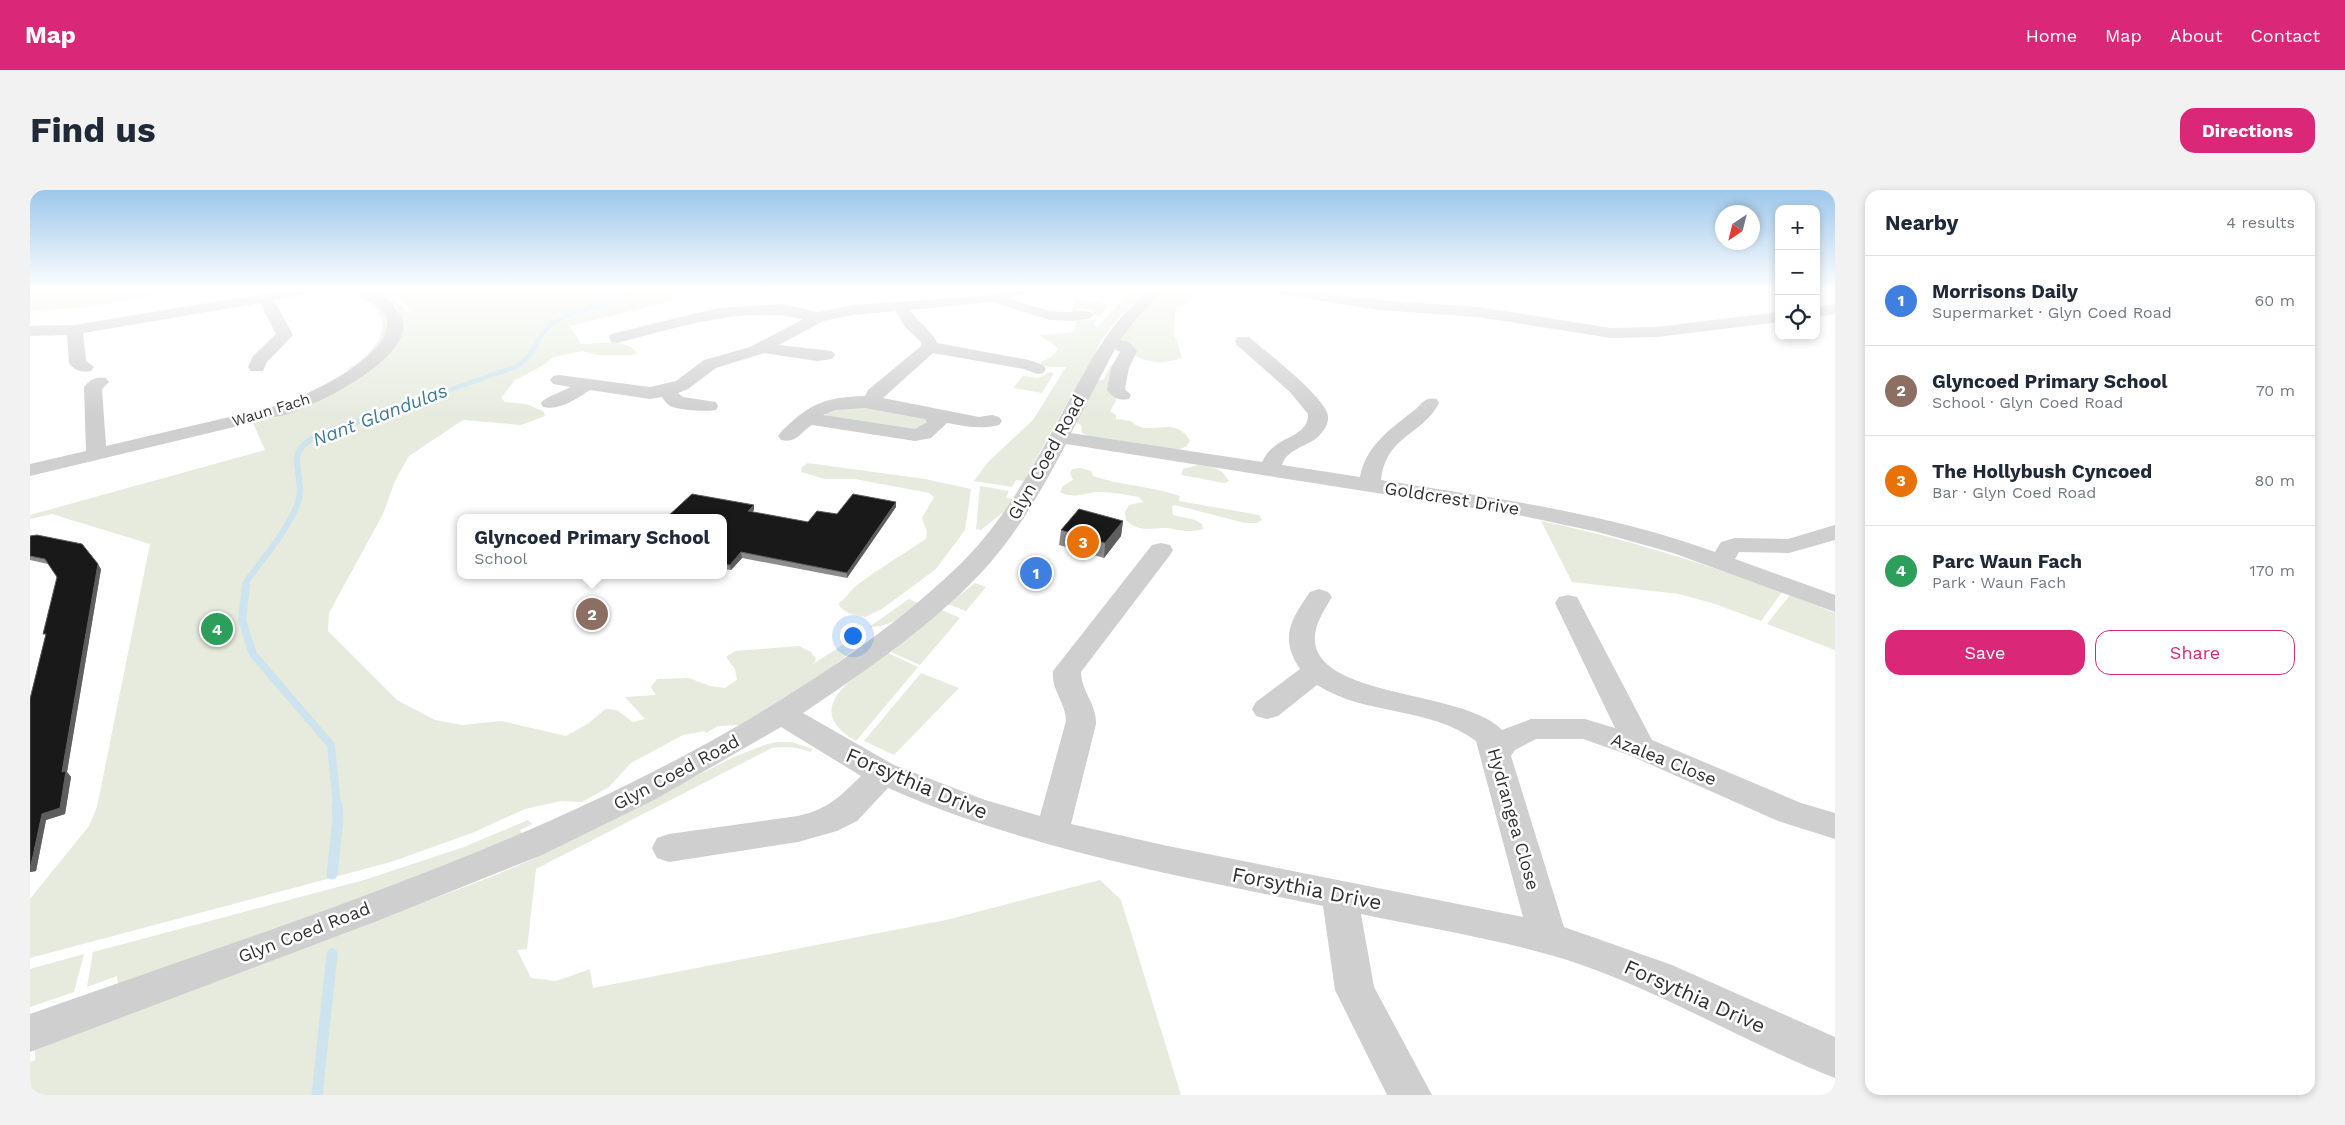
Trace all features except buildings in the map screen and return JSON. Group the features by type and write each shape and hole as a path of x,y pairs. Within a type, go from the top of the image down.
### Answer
{"street":[{"path":"75,332 78,363 85,367"},
{"path":"257,367 258,360 285,335 284,332"},
{"name":"Waun Fach","path":"30,470 282,410 321,394 350,378 384,350 393,338 395,332"},
{"path":"616,338 640,332"},
{"path":"560,380 650,392 666,392 682,385 710,364 762,348 790,332"},
{"path":"920,332 926,337 930,344 929,347"},
{"name":"Glyn Coed Road","path":"30,1034 441,882 551,836 677,773 782,714 884,643 966,573 993,544 1024,502 1109,342 1117,332"},
{"path":"1614,332 1650,332"},
{"path":"1243,341 1310,402 1318,416 1318,422 1312,431 1279,451 1271,469"},
{"path":"1109,342 1123,346 1129,351 1128,356 1122,363 1117,381 1116,390 1122,395"},
{"path":"929,347 1029,365 1037,369"},
{"path":"872,402 875,394 929,347"},
{"path":"762,348 817,356 826,355"},
{"path":"96,455 92,387 100,382"},
{"path":"550,403 563,399 587,384"},
{"path":"666,392 677,402 709,406"},
{"path":"788,436 802,422 812,418 815,412 826,406 872,402 979,423 992,421"},
{"path":"1370,485 1372,467 1385,443 1427,410 1430,402"},
{"path":"901,454 937,423 935,416 931,414"},
{"path":"812,418 819,422 905,434 924,434"},
{"name":"Goldcrest Drive","path":"1059,437 1271,469 1569,519 1634,534 1721,561 1835,604"},
{"path":"1721,561 1730,547 1735,545 1789,546 1835,532"},
{"path":"1052,833 1080,731 1082,716 1079,705 1066,680 1067,671 1161,550"},
{"name":"Hydrangea Close","path":"1319,597 1299,637 1302,648 1316,671 1334,683 1356,692 1439,712 1481,728 1490,736 1548,938"},
{"path":"1568,603 1640,747"},
{"path":"1267,709 1316,671"},
{"name":"Forsythia Drive","path":"782,714 848,755 883,773 959,804 1052,833 1134,854 1340,894 1548,938 1584,948 1635,968 1835,1058"},
{"name":"Azalea Close","path":"1496,755 1504,742 1531,729 1585,729 1640,747 1790,812 1835,826"},
{"path":"670,848 798,829 825,822 845,812 883,773"},
{"path":"1340,894 1350,966 1356,990 1410,1095"}],"shaded area":[{"path":"382,332 387,332 386,338 356,368 345,371 364,357 379,340"},
{"path":"401,332 574,332 581,344 618,343 632,348 637,353 633,355 597,355 582,351 554,357 540,367 515,380 501,398 505,402 526,404 543,411 545,416 521,425 463,420 409,456 395,481 383,514 329,613 328,631 397,700 435,720 462,725 501,721 566,736 589,723 605,709 617,710 633,722 645,719 625,697 656,695 651,687 657,679 689,678 710,686 725,688 737,680 735,669 726,657 735,651 799,646 811,652 816,659 813,664 853,638 856,645 855,649 820,676 741,725 718,726 706,733 704,731 683,735 631,763 609,787 582,802 561,801 525,809 472,833 391,862 30,958 30,899 89,826 97,807 150,544 52,514 30,519 30,515 265,450 253,423 278,417 400,338"},
{"path":"1107,332 1095,355 1092,366 1087,367 1024,481 1016,480 1012,487 974,481 988,462 1033,420 1066,367 1049,367 1041,364 1042,361 1050,358 1058,350 1055,345 1040,335"},
{"path":"1121,332 1174,332 1182,358 1161,362 1145,360 1137,357 1114,340"},
{"path":"1111,365 1114,365 1109,380 1112,381 1116,401 1110,411 1116,415 1116,419 1131,421 1145,428 1169,427 1177,429 1184,433 1190,441 1187,446 1178,450 1089,436 1082,433 1081,425 1077,423 1076,419 1094,381 1103,380"},
{"path":"1050,372 1054,373 1042,393 1013,388 1023,376 1038,378"},
{"path":"858,405 922,415 928,421 916,430 825,416 827,411"},
{"path":"808,463 925,479 971,489 965,530 936,569 882,609 865,617 851,614 843,610 838,604 854,587 926,539 927,532 922,518 934,497 929,493 855,479 825,479 801,472 802,467"},
{"path":"1199,465 1220,471 1229,481 1224,483 1181,475 1183,469"},
{"path":"1081,468 1091,471 1093,476 1180,496 1179,501 1259,515 1262,520 1256,523 1245,523 1175,505 1172,506 1173,515 1195,520 1202,524 1203,529 1189,531 1136,527 1126,520 1125,512 1129,505 1143,502 1139,497 1099,492 1070,495 1060,492 1063,486 1073,480 1070,473 1072,469"},
{"path":"980,486 1009,491 1006,498 1014,499 1007,509 981,530 976,529"},
{"path":"1541,521 1663,552 1782,592 1761,621 1715,604 1679,594 1572,582"},
{"path":"975,583 986,587 966,611 948,604"},
{"path":"1790,595 1835,613 1835,650 1767,624"},
{"path":"909,599 918,603 890,623 869,627"},
{"path":"942,610 960,618 920,665 891,652"},
{"path":"888,653 918,667 856,741 839,729 832,717 832,705 839,693 849,682"},
{"path":"921,673 959,688 894,755 864,741"},
{"path":"777,742 791,742 813,749 810,752 792,747 772,748 536,869 527,949 517,950 531,978 556,981 590,969 593,988 946,920 1100,880 1121,900 1181,1095 30,1095 30,1062 35,1060 35,1048 491,877 535,858 734,757"},
{"path":"528,820 532,824 520,830 523,835 420,876 118,985 117,976 87,987 93,952 364,880 464,847"},
{"path":"84,954 74,992 30,1007 30,969"}],"waterway":[{"name":"Nant Glandulas","path":"369,418 515,367 528,357 543,332"},
{"name":"Nant Glandulas","path":"246,585 246,582 287,525 297,505 300,489 297,463 298,453 304,445 325,432 373,417"},
{"name":"Nant Glandulas","path":"246,585 242,620 253,654 331,745 337,806"},
{"name":"Nant Glandulas","path":"332,874 338,819 337,805"},
{"name":"Nant Glandulas","path":"317,1095 332,954"}],"place":[{"name":"The Hollybush Cyncoed","path":"1083,542"},
{"name":"Morrisons Daily","path":"1036,573"},
{"name":"Glyncoed Primary School","path":"592,614"},
{"name":"Parc Waun Fach","path":"217,629"}]}
